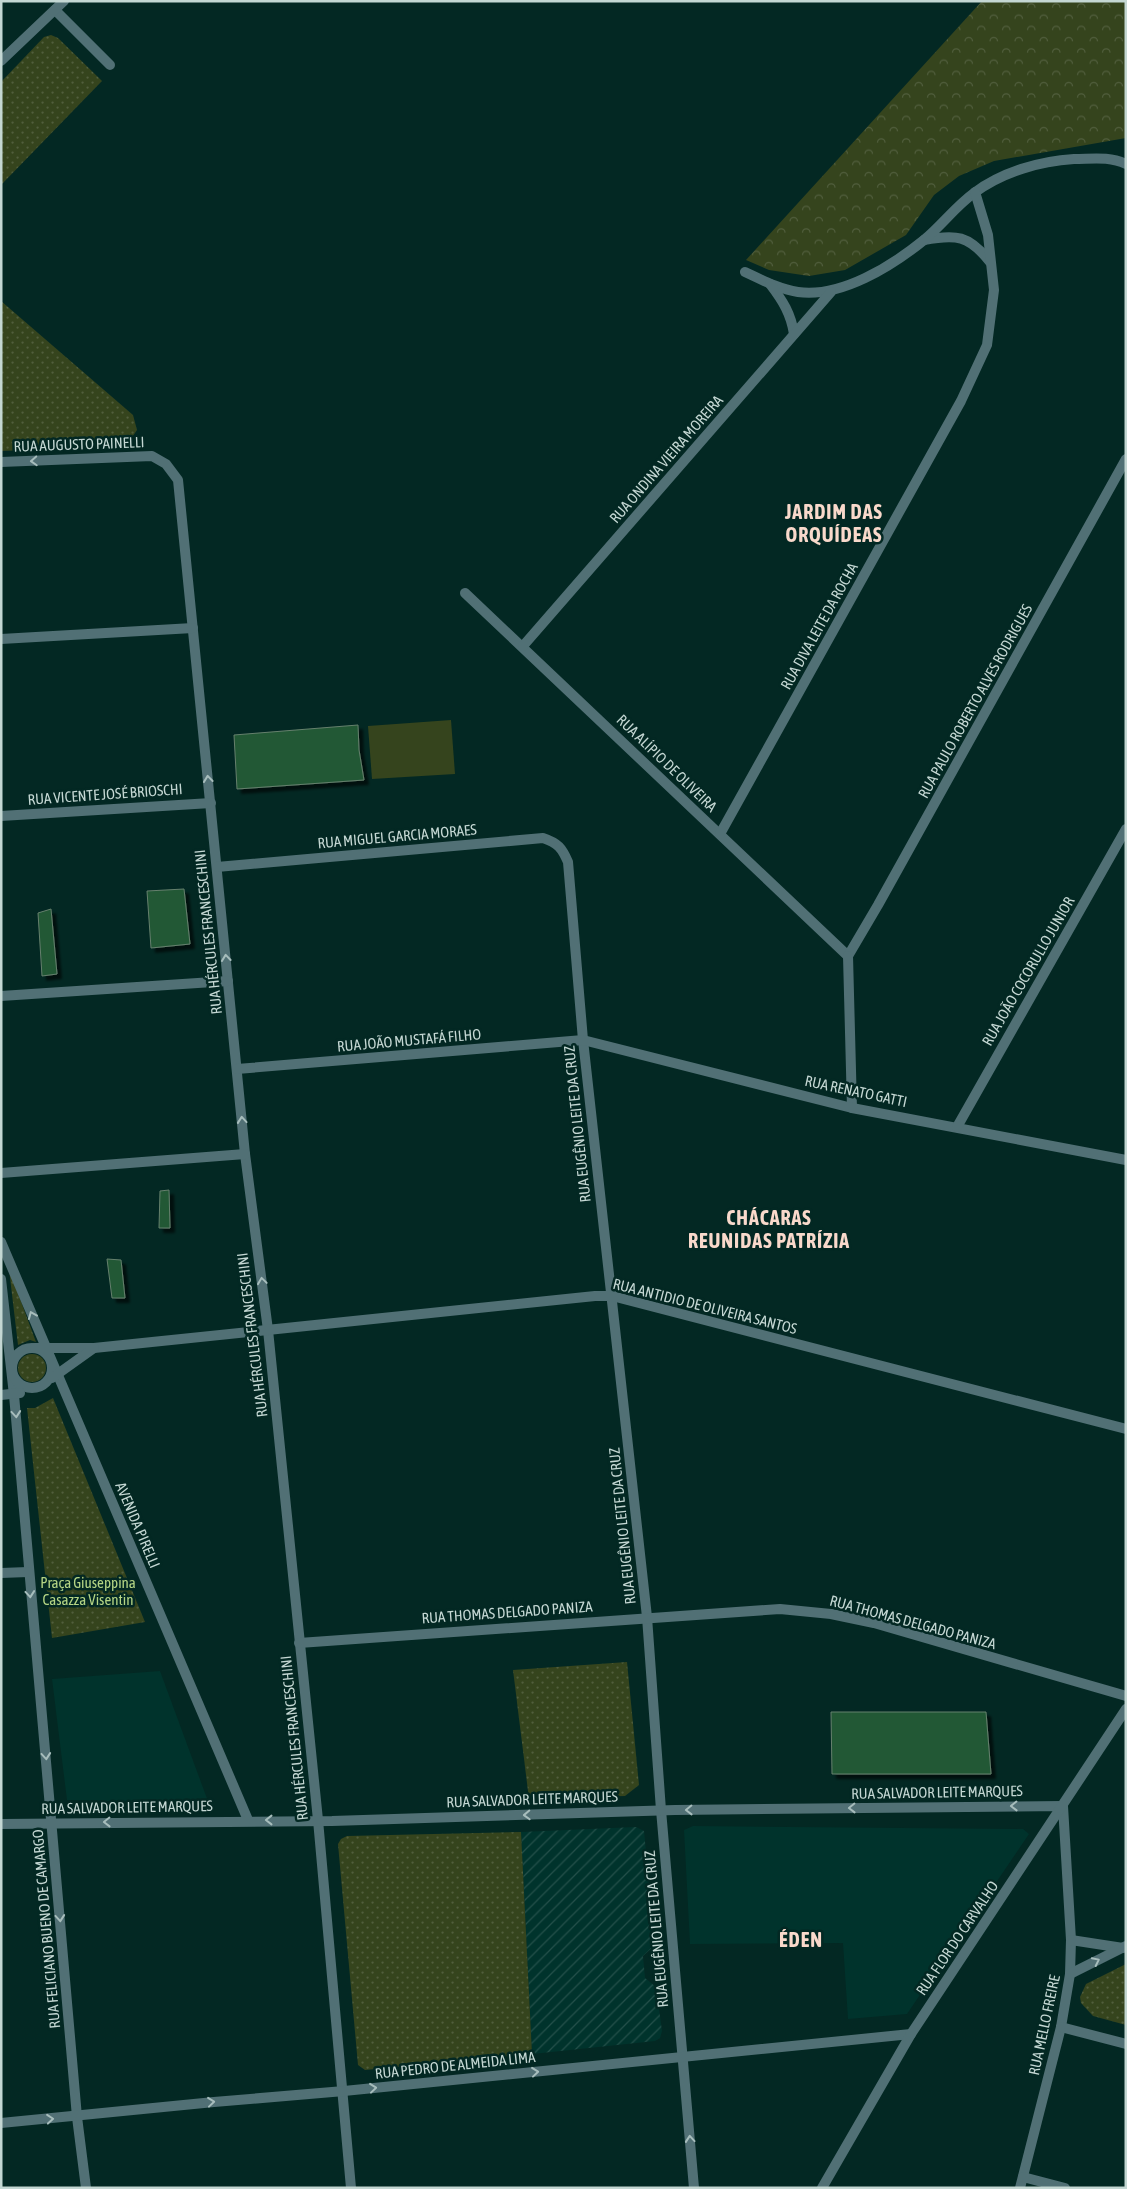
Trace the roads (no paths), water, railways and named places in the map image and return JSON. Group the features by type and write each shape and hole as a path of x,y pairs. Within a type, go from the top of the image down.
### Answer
{"street":[{"path":"1,61 64,1"},
{"path":"55,10 110,65"},
{"path":"745,272 770,284 799,292 831,292 857,282 884,267 924,240 975,192 1015,170 1062,160 1109,158 1126,164"},
{"name":"RUA DIVA LEITE DA ROCHA","path":"720,834 960,401 986,345 994,290 988,235 975,192"},
{"path":"924,240 948,236 967,240 980,249 991,263"},
{"path":"770,284 785,303 791,318 794,334"},
{"name":"RUA ONDINA VIEIRA MOREIRA","path":"522,646 831,292"},
{"name":"RUA AUGUSTO PAINELLI","path":"1,462 152,456 166,464 178,480"},
{"name":"RUA PAULO ROBERTO ALVES RODRIGUES","path":"848,956 1126,459"},
{"name":"RUA HÉRCULES FRANCESCHINI","path":"178,480 245,1154 268,1330 318,1820 344,2092 351,2188"},
{"name":"RUA ALÍPIO DE OLIVEIRA","path":"465,592 848,956"},
{"path":"1,638 193,628"},
{"name":"RUA VICENTE JOSÉ BRIOSCHI","path":"1,816 210,803"},
{"name":"RUA JOÃO COCORULLO JUNIOR","path":"957,1127 1126,829"},
{"name":"RUA MIGUEL GARCIA MORAES","path":"217,867 543,838 556,842 568,862"},
{"name":"RUA EUGÊNIO LEITE DA CRUZ","path":"568,862 583,1040 647,1617 661,1810 694,2188"},
{"path":"848,956 852,1108"},
{"path":"1,996 228,981"},
{"name":"RUA RENATO GATTI","path":"583,1040 852,1108 1126,1160"},
{"name":"RUA JOÃO MUSTAFÁ FILHO","path":"237,1069 583,1040"},
{"path":"1,1173 245,1154"},
{"name":"AVENIDA PIRELLI","path":"1,1242 40,1348 51,1360 248,1820"},
{"name":"RUA FELICIANO BUENO DE CAMARGO","path":"1,1279 12,1370 28,1572 52,1822 77,2117 86,2188"},
{"name":"RUA ANTIDIO DE OLIVEIRA SANTOS","path":"40,1348 94,1348 595,1296 612,1296 1126,1429"},
{"path":"40,1348 20,1352 13,1360 12,1370 16,1380 24,1387 40,1386 52,1373 51,1360"},
{"path":"1,1395 14,1395 40,1386 94,1348"},
{"path":"1,1573 28,1572"},
{"name":"RUA THOMAS DELGADO PANIZA","path":"299,1643 780,1609 831,1614 884,1626 1126,1696"},
{"name":"RUA FLOR DO CARVALHO","path":"822,2188 911,2034 1126,1709"},
{"name":"RUA SALVADOR LEITE MARQUES","path":"1,1824 318,1820 661,1810 1063,1806"},
{"name":"RUA MELLO FREIRE","path":"1020,2188 1062,2027 1070,1974 1071,1940 1063,1806"},
{"path":"1071,1940 1124,1947"},
{"path":"1070,1974 1124,1947"},
{"path":"1062,2027 1126,2044"},
{"name":"RUA PEDRO DE ALMEIDA LIMA","path":"1,2124 214,2102 344,2092 911,2034"},
{"path":"1022,2176 1064,2188"}],"district":[{"name":"JARDIM DAS ORQUÍDEAS","path":"834,522"},
{"name":"CHÁCARAS REUNIDAS PATRÍZIA","path":"769,1228"},
{"name":"ÉDEN","path":"801,1939"}],"park label":[{"name":"Praça Giuseppina Casazza Visentin","path":"88,1590"}]}
